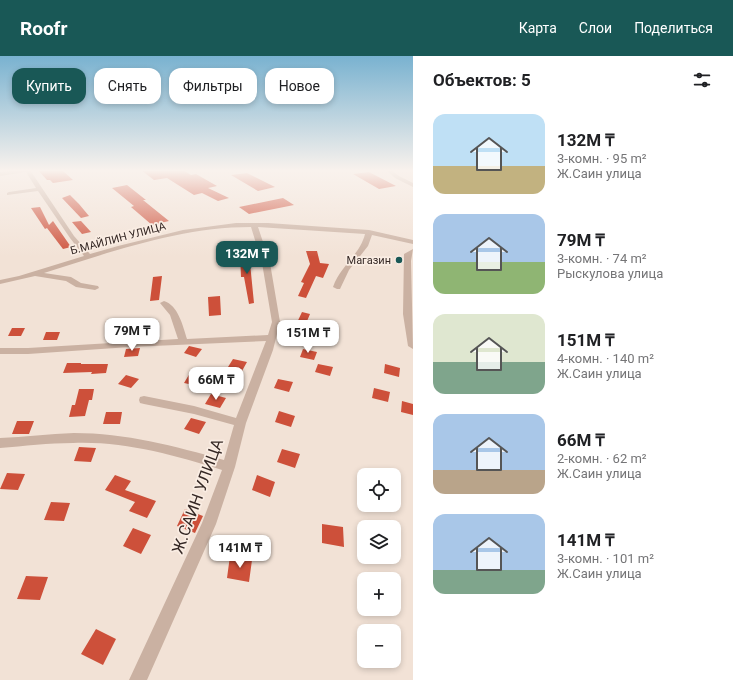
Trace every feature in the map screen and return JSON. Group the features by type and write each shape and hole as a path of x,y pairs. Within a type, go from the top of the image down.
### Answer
{"street":[{"path":"48,199 72,237 89,257"},
{"name":"Б.МАЙЛИН УЛИЦА","path":"0,282 20,278 32,273 120,247 183,232 236,225 369,232 412,243"},
{"name":"Ж.САИН УЛИЦА","path":"138,680 209,524 229,467 240,423 276,322 266,264 254,225"},
{"path":"337,287 342,274 364,249 369,232"},
{"path":"413,251 408,254 408,281 406,294 408,332 413,346"},
{"path":"68,279 76,261"},
{"path":"32,273 68,279 79,285 95,288"},
{"path":"164,303 168,306 177,322 183,342"},
{"path":"0,351 28,351 271,338"},
{"path":"144,400 194,410 240,423"},
{"path":"0,443 74,438 130,442 180,452 229,467"}],"building":[{"path":"63,199 74,199 89,216 81,218"},
{"path":"126,199 145,199 146,200 143,200 169,221 152,225 131,207 134,206"},
{"path":"214,199 225,199 218,201"},
{"path":"278,199 285,199 294,205 249,214 239,207"},
{"path":"40,207 49,225 53,221 71,247 63,249 47,228 45,229 31,208"},
{"path":"81,221 91,232 82,234 72,222"},
{"path":"306,251 317,251 320,263 329,264 323,278 316,276 306,298 298,296 304,283 301,282 310,264"},
{"path":"240,253 249,253 254,303 249,304 244,277 241,277"},
{"path":"162,276 159,300 150,301 153,277"},
{"path":"220,296 221,315 209,316 208,297"},
{"path":"302,312 310,314 305,326 309,327 306,334 293,331"},
{"path":"130,326 143,326 141,340 127,341"},
{"path":"12,328 25,328 21,336 8,336"},
{"path":"46,332 60,332 57,340 43,340"},
{"path":"189,346 202,349 196,357 184,353"},
{"path":"140,348 138,356 124,357 126,349"},
{"path":"303,349 317,352 314,360 300,357"},
{"path":"233,359 247,362 242,371 228,367"},
{"path":"67,363 108,364 106,373 63,373"},
{"path":"318,364 333,367 330,376 315,372"},
{"path":"385,364 400,368 399,377 384,373"},
{"path":"190,373 202,376 202,380 198,386 184,383"},
{"path":"126,375 139,379 131,388 118,384"},
{"path":"278,379 293,382 289,392 274,388"},
{"path":"374,388 390,392 388,402 372,398"},
{"path":"79,389 94,389 92,400 89,400 85,416 69,417 72,405 75,405"},
{"path":"211,394 226,398 220,408 205,404"},
{"path":"402,401 413,404 413,415 401,412"},
{"path":"279,411 295,416 291,427 275,422"},
{"path":"106,412 122,412 120,424 103,424"},
{"path":"191,418 206,422 199,434 184,429"},
{"path":"17,421 34,421 29,434 12,434"},
{"path":"79,447 96,448 91,462 74,461"},
{"path":"282,449 300,454 295,468 277,462"},
{"path":"7,473 25,474 18,490 0,489"},
{"path":"115,475 131,481 125,490 156,501 147,518 129,511 135,502 105,490"},
{"path":"257,475 275,482 270,497 252,490"},
{"path":"51,502 70,503 64,521 44,520"},
{"path":"185,509 203,516 195,533 177,526"},
{"path":"322,524 343,527 344,547 322,543"},
{"path":"133,528 151,535 141,554 123,546"},
{"path":"230,556 252,560 249,582 227,578"},
{"path":"26,576 48,577 40,600 17,599"},
{"path":"96,629 116,639 103,665 81,654"}],"place":[{"name":"Магазин","path":"399,260"}]}
